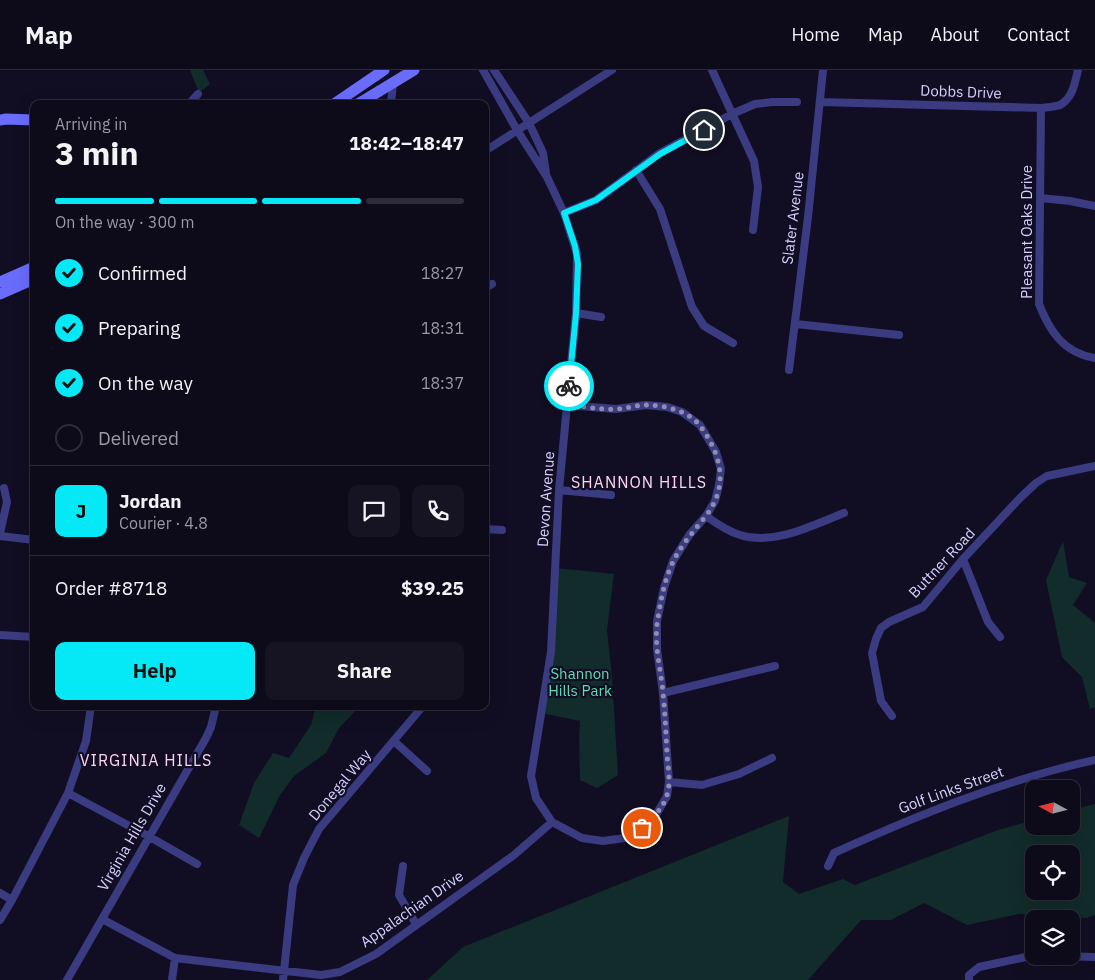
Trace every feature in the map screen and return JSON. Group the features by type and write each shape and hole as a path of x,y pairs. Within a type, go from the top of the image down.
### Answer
{"main road":[{"path":"340,100 384,70"},
{"path":"365,100 414,70"},
{"path":"0,120 30,120"},
{"path":"0,282 30,269"},
{"path":"0,294 30,282"}],"street":[{"name":"Devon Avenue","path":"483,70 547,178 564,213 578,254 576,314 559,490 552,652 531,776 536,798 552,822"},
{"name":"Devon Avenue","path":"494,70 529,123 543,153 547,178"},
{"path":"489,148 612,70"},
{"path":"712,70 754,161 758,187 753,230"},
{"name":"Slater Avenue","path":"789,370 796,324 823,70"},
{"name":"Dobbs Drive","path":"820,102 1041,108 1060,105 1069,97 1078,70"},
{"path":"391,100 393,83"},
{"path":"193,100 198,94"},
{"path":"564,213 596,200 660,154 732,114 755,104 797,102"},
{"name":"Pleasant Oaks Drive","path":"1041,108 1039,304 1047,324 1064,345 1086,356 1095,358"},
{"path":"636,170 660,209 692,306 704,326 733,343"},
{"path":"1041,198 1095,206"},
{"path":"576,314 601,317"},
{"path":"796,324 899,335"},
{"path":"552,822 582,838 603,841 625,838 642,828 657,813 666,796 669,782 663,693 657,650 657,621 664,588 673,560 715,502 721,468 716,452 700,425 682,412 667,407 646,405 616,409 567,405"},
{"name":"Buttner Road","path":"892,716 881,701 872,653 881,628 889,622 923,607 963,559 1036,483 1047,476 1095,466"},
{"path":"4,488 7,502 0,534 30,539"},
{"path":"559,490 611,495"},
{"path":"706,516 727,530 741,535 766,538 790,534 844,513"},
{"path":"489,529 502,530"},
{"path":"963,559 988,622 1000,636"},
{"path":"0,635 30,637"},
{"path":"663,693 776,666"},
{"path":"0,920 68,793 86,741 90,710"},
{"name":"Virginia Hills Drive","path":"67,980 206,738 215,710"},
{"name":"Donegal Way","path":"283,976 294,885 304,858 319,829 421,710"},
{"path":"395,742 427,771"},
{"path":"669,782 702,785 739,774 772,758"},
{"name":"Golf Links Street","path":"828,866 834,853 902,822 1015,782 1063,767 1095,760"},
{"path":"68,793 197,864"},
{"name":"Appalachian Drive","path":"102,919 175,958 283,976 321,975 340,972 376,954 514,855 552,822"},
{"path":"403,866 398,895 416,924"},
{"path":"0,893 12,900"},
{"path":"1080,956 1095,956"},
{"path":"969,980 969,975 979,967 1025,957"},
{"path":"172,980 175,958"}],"green space":[{"path":"190,70 203,70 210,84 199,93"},
{"path":"1063,541 1069,577 1087,583 1073,605 1095,623 1095,707 1090,709 1082,677 1062,657 1046,580"},
{"name":"Shannon Hills Park","path":"556,568 614,574 607,630 618,775 597,788 580,780 580,721 541,713"},
{"path":"315,710 356,710 339,728 326,753 294,776 280,795 259,838 239,825 254,783 273,753 289,758 311,725"},
{"path":"1095,804 1095,915 1087,918 1080,918 1080,910 1025,910 1025,914 967,925 924,903 891,920 861,920 808,980 427,980 463,947 789,816 783,882 799,894 843,879 855,885 998,830 1025,822 1025,835 1080,835 1080,808"}],"way so far":[{"path":"569,386 567,405 616,409 646,405 667,407 682,412 700,425 716,452 721,468 715,502 673,560 664,588 657,621 657,650 663,693 669,782 666,796 657,813 642,828"}],"district":[{"name":"SHANNON HILLS","path":"639,482"},
{"name":"VIRGINIA HILLS","path":"146,760"}],"route":[{"path":"569,386 576,314 578,254 564,213 596,200 660,154 704,130"}]}
